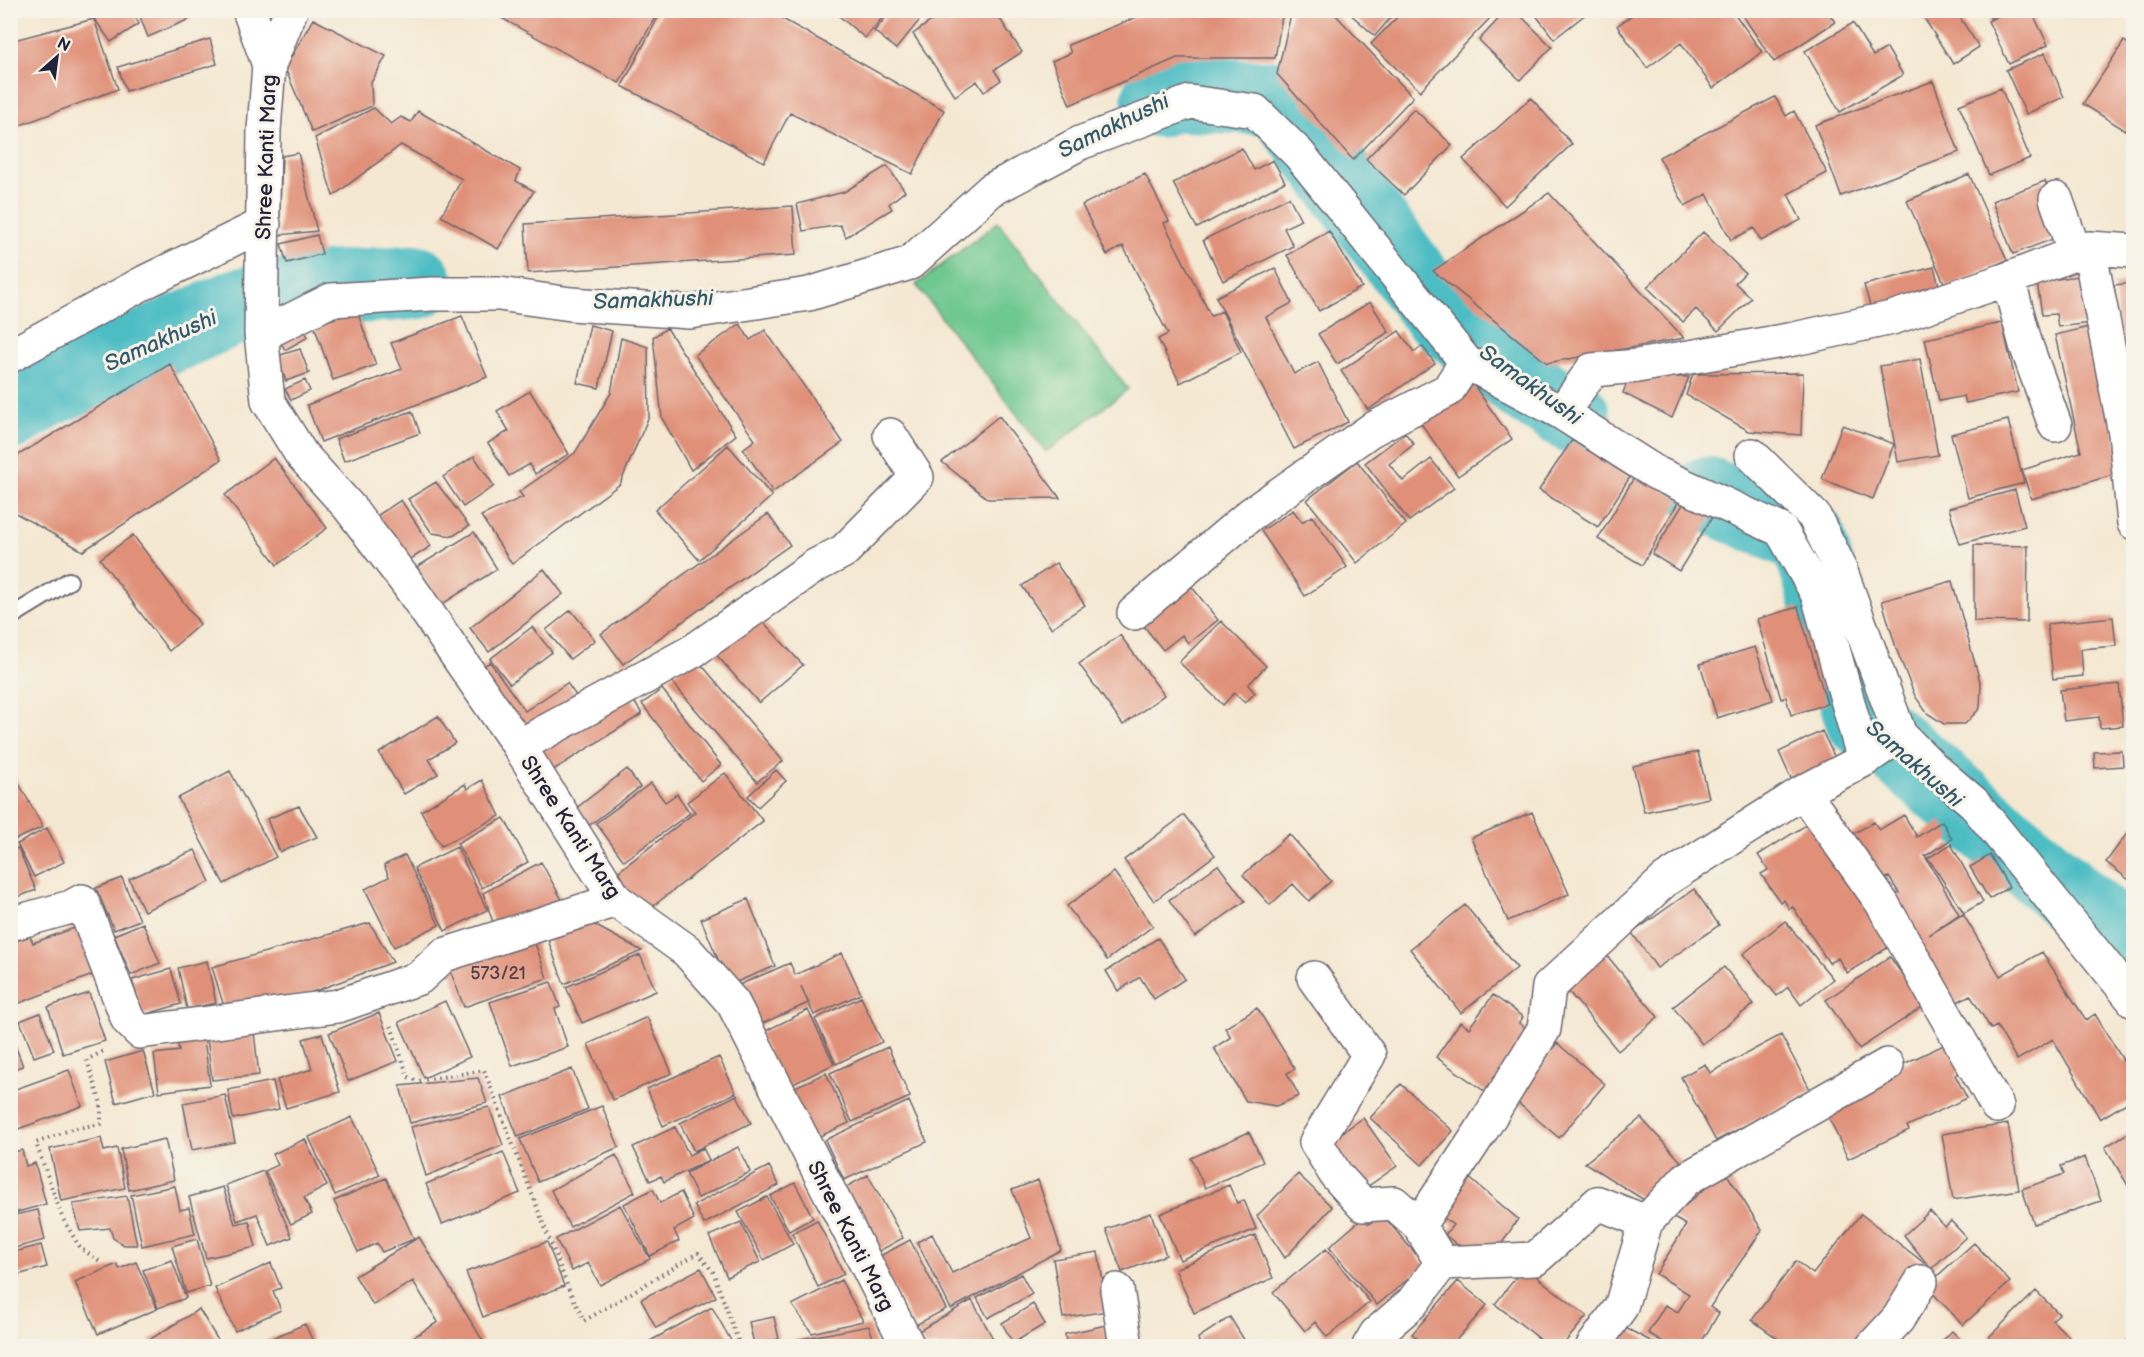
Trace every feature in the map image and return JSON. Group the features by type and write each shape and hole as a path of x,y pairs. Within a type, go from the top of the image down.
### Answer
{"street":[{"name":"Shree Kanti Marg","path":"249,10 269,65 264,130 261,337 268,401 301,454 349,507 407,583 519,746 615,900 687,951 733,1002 908,1347"},
{"path":"269,65 291,10"},
{"path":"261,337 331,300 432,294 499,294 571,304 690,312 809,294 910,262 991,190 1080,143 1190,102 1254,111 1299,154 1466,362 1562,412 1656,474 1781,530 1818,595 1864,760"},
{"path":"2056,199 2082,251 2125,433 2133,523"},
{"path":"10,356 145,282 264,224"},
{"path":"1562,412 1592,370 1637,366 1772,343 1881,321 2008,279 2082,251 2133,251"},
{"path":"2008,279 2026,345 2055,425"},
{"path":"1134,613 1251,514 1371,430 1448,390 1466,362"},
{"path":"519,746 693,651 815,566 844,551 917,477 890,435"},
{"path":"1752,455 1815,516 1839,566 1900,735 1932,767 1973,802 2133,1001"},
{"path":"1419,1225 1544,1029 1548,987 1665,880 1803,792 1864,760 1900,735"},
{"path":"1803,792 1882,903 1997,1106"},
{"path":"10,924 71,907 82,901 128,1020 140,1032 338,1006 380,994 419,978 444,955 615,900"},
{"path":"1314,978 1369,1055 1316,1142 1336,1175 1364,1205 1394,1203 1419,1225 1442,1263"},
{"path":"1593,1347 1621,1306 1646,1222 1686,1179 1887,1065"},
{"path":"1442,1263 1535,1258 1598,1203 1646,1222"},
{"path":"1369,1347 1376,1334 1412,1303 1442,1263"},
{"path":"1873,1347 1898,1319 1921,1282"},
{"path":"1117,1290 1126,1347"}],"lane":[{"path":"10,616 69,581"}],"path":[{"path":"380,994 408,1077 418,1081 484,1070 569,1290 584,1321 698,1253 713,1272 740,1347"},
{"path":"99,1261 80,1248 62,1217 36,1143 72,1129 100,1124 101,1104 87,1060 140,1032"}],"green space":[{"path":"998,222 1128,389 1046,452 916,285"}],"building":[{"path":"88,10 132,10 139,24 111,42"},
{"path":"156,10 189,10 192,18 148,37 140,17"},
{"path":"487,10 659,10 619,83"},
{"path":"662,10 767,10 944,110 912,174 790,113 764,162 622,86"},
{"path":"832,10 889,10 865,38"},
{"path":"892,10 928,10 896,49 874,31"},
{"path":"947,10 994,10 1022,52 994,70 1001,80 984,92 977,81 955,96 913,34"},
{"path":"1154,10 1283,10 1275,58 1177,58 1070,105 1052,61 1071,53 1068,45"},
{"path":"1292,10 1331,10 1413,97 1353,160 1277,74"},
{"path":"1346,10 1397,10 1375,36"},
{"path":"1404,10 1490,10 1494,14 1420,91 1371,44"},
{"path":"1507,10 1515,10 1552,47 1520,80 1479,40"},
{"path":"1532,10 1591,10 1554,39"},
{"path":"1639,10 1732,10 1762,52 1713,88 1681,43 1647,68 1617,26"},
{"path":"1739,10 1827,10 1835,22 1774,62"},
{"path":"1919,10 1955,10 1979,47 1953,64"},
{"path":"1986,10 2006,10 1990,18"},
{"path":"2010,10 2031,10 2048,45 2009,64 1988,21"},
{"path":"94,19 118,89 10,129 10,41"},
{"path":"313,19 386,56 371,83 372,106 312,132 285,68"},
{"path":"1853,23 1873,56 1887,48 1903,75 1840,112 1805,51"},
{"path":"210,39 217,64 126,91 118,67"},
{"path":"2124,41 2133,47 2133,130 2131,134 2083,104"},
{"path":"2045,53 2064,97 2026,114 2006,70"},
{"path":"1933,81 1959,152 1841,196 1815,125"},
{"path":"2001,88 2030,158 1989,175 1959,105"},
{"path":"1775,97 1786,116 1794,111 1827,173 1788,194 1801,220 1761,241 1754,228 1731,240 1707,194 1685,206 1659,157"},
{"path":"1531,98 1572,144 1505,206 1463,159"},
{"path":"374,108 391,124 401,117 411,122 418,111 520,170 516,181 534,191 498,249 441,216 462,179 401,145 333,196 315,138"},
{"path":"1414,109 1452,145 1404,195 1366,159"},
{"path":"1242,148 1254,170 1273,160 1285,182 1197,228 1173,183"},
{"path":"298,153 317,231 279,235 282,156"},
{"path":"887,166 905,191 889,204 892,209 846,237 840,225 803,231 797,204 844,192"},
{"path":"1145,174 1169,221 1164,223 1211,316 1222,311 1241,352 1180,383 1158,339 1168,334 1123,246 1107,255 1082,205"},
{"path":"1969,174 2007,260 1946,287 1907,201"},
{"path":"2045,181 2066,234 2013,254 1992,201"},
{"path":"1549,193 1684,338 1547,363 1433,271"},
{"path":"1289,197 1301,220 1284,228 1293,246 1223,281 1203,240"},
{"path":"793,206 796,255 528,273 525,224"},
{"path":"1329,231 1362,287 1319,311 1287,255"},
{"path":"1703,232 1745,273 1735,283 1751,298 1718,331 1696,309 1683,322 1647,287"},
{"path":"317,235 322,254 287,263 281,244"},
{"path":"1934,267 1940,290 1871,309 1864,285"},
{"path":"1275,268 1292,303 1266,317 1294,374 1318,362 1348,422 1294,449 1216,297"},
{"path":"2085,275 2091,323 2058,327 2056,314 2042,315 2037,282"},
{"path":"2133,283 2133,351 2122,353 2114,285"},
{"path":"1370,302 1389,332 1337,364 1318,334"},
{"path":"357,311 376,365 333,380 314,325"},
{"path":"462,316 487,377 321,442 307,405 402,369 391,343"},
{"path":"298,319 308,337 285,350 275,332"},
{"path":"2002,323 2018,392 1966,403 1964,396 1939,401 1925,339"},
{"path":"740,324 750,340 765,330 843,442 773,492 743,449 755,440 695,355"},
{"path":"590,325 612,331 599,388 577,383"},
{"path":"2093,326 2123,472 2031,499 2022,470 2081,452 2055,335"},
{"path":"667,328 736,435 691,470 662,418 653,337"},
{"path":"1399,331 1414,352 1422,346 1435,363 1368,410 1341,371"},
{"path":"621,338 648,347 649,416 620,484 512,564 481,516 523,497 519,492 575,453 611,393"},
{"path":"300,349 309,373 286,381 277,356"},
{"path":"1920,359 1938,455 1898,462 1880,366"},
{"path":"170,364 221,460 83,551 17,514 10,506 10,460"},
{"path":"1803,373 1801,435 1749,431 1686,395 1693,374"},
{"path":"1629,377 1689,377 1672,418 1623,393"},
{"path":"305,380 310,391 291,400 285,389"},
{"path":"1473,384 1512,439 1458,476 1420,422"},
{"path":"530,391 569,454 535,474 530,464 509,476 488,443 509,431 497,411"},
{"path":"412,411 420,433 344,461 336,439"},
{"path":"999,416 1060,498 988,499 942,462"},
{"path":"2008,420 2024,483 1968,498 1951,434"},
{"path":"1842,425 1894,444 1873,499 1822,479"},
{"path":"1405,433 1414,444 1389,464 1403,481 1431,459 1454,488 1409,521 1365,463"},
{"path":"1572,440 1630,477 1598,527 1539,490"},
{"path":"728,445 772,496 699,560 655,510"},
{"path":"474,456 494,486 463,507 443,477"},
{"path":"274,458 327,528 277,565 225,495"},
{"path":"1357,461 1406,524 1357,563 1307,500"},
{"path":"1636,474 1680,499 1642,565 1598,539"},
{"path":"436,482 469,526 453,536 432,533 408,499"},
{"path":"2015,490 2025,526 1960,544 1949,508"},
{"path":"1687,498 1714,514 1679,571 1652,554"},
{"path":"401,500 431,546 405,563 375,517"},
{"path":"1293,510 1302,522 1312,516 1347,567 1305,596 1261,531"},
{"path":"768,514 790,545 623,664 601,634"},
{"path":"474,532 497,569 441,605 417,567"},
{"path":"133,535 200,624 169,651 100,559"},
{"path":"1974,545 2028,546 2027,622 1974,621"},
{"path":"1056,563 1085,605 1051,628 1022,586"},
{"path":"544,569 563,594 489,652 470,628"},
{"path":"1952,581 1981,685 1980,708 1965,724 1944,724 1927,713 1915,696 1897,651 1882,601"},
{"path":"1188,582 1218,620 1188,643 1182,635 1163,650 1139,620"},
{"path":"1798,607 1827,704 1791,715 1786,697 1781,699 1757,619"},
{"path":"571,610 595,640 570,659 546,630"},
{"path":"756,614 803,665 759,703 713,651"},
{"path":"2113,617 2116,646 2081,649 2083,676 2053,679 2047,624"},
{"path":"1221,621 1266,666 1248,685 1255,693 1245,703 1234,693 1223,705 1179,662"},
{"path":"532,627 552,652 510,684 490,659"},
{"path":"1120,635 1164,695 1123,725 1079,664"},
{"path":"1755,647 1773,700 1717,718 1700,664"},
{"path":"695,657 783,761 757,782 669,678"},
{"path":"490,662 525,711 567,683 577,697 516,737 471,674"},
{"path":"2119,684 2123,726 2100,728 2099,717 2064,721 2060,690"},
{"path":"662,689 721,765 701,781 642,704"},
{"path":"630,695 642,714 550,772 538,754"},
{"path":"438,716 455,743 429,759 438,774 404,794 379,753"},
{"path":"1822,731 1837,762 1793,783 1779,752"},
{"path":"2122,751 2123,766 2095,768 2094,752"},
{"path":"1698,752 1709,798 1644,812 1633,766"},
{"path":"627,769 640,787 579,833 566,816"},
{"path":"776,770 786,781 758,807 748,796"},
{"path":"230,771 276,857 224,884 178,798"},
{"path":"725,773 763,821 644,913 614,875 695,812 687,802"},
{"path":"16,778 43,827 10,842 10,781"},
{"path":"482,780 500,816 441,846 421,811 465,784 467,789"},
{"path":"651,783 665,802 677,794 690,813 624,861 596,823"},
{"path":"299,806 317,837 280,852 267,819"},
{"path":"1532,812 1569,894 1508,921 1471,838"},
{"path":"1184,815 1215,855 1154,901 1124,860"},
{"path":"1904,815 1917,837 1942,821 1952,839 1925,856 1959,914 1929,935 1963,914 2000,976 2042,952 2086,1020 2095,1014 2124,1062 2130,1058 2133,1064 2133,1099 2100,1119 2053,1039 2017,1060 1997,1026 1991,1029 1970,995 1952,1005 1889,900 1899,893 1889,877 1878,883 1849,836 1874,822 1879,830"},
{"path":"504,818 528,862 482,888 457,843"},
{"path":"1814,820 1892,945 1847,973 1838,958 1829,963 1793,907 1789,909 1784,900 1780,902 1761,874 1768,870 1758,855"},
{"path":"2133,825 2133,883 2106,862"},
{"path":"47,828 64,862 34,877 17,844"},
{"path":"1289,834 1331,881 1309,901 1293,884 1270,905 1243,875"},
{"path":"1951,844 1983,902 1964,913 1928,858"},
{"path":"457,847 487,910 445,931 414,868"},
{"path":"18,848 36,890 10,900 10,851"},
{"path":"195,850 210,882 144,911 129,879"},
{"path":"405,855 439,925 394,947 365,889 389,877 384,865"},
{"path":"1990,855 2009,887 1989,899 1970,867"},
{"path":"541,862 566,907 495,928 483,893"},
{"path":"1218,865 1245,901 1195,937 1169,900"},
{"path":"1114,872 1153,926 1107,960 1067,906"},
{"path":"122,878 140,920 114,930 96,888"},
{"path":"1694,889 1719,925 1657,968 1632,933"},
{"path":"748,899 775,966 729,985 701,919"},
{"path":"1465,905 1517,968 1461,1013 1410,949"},
{"path":"578,916 642,951 564,984 543,926"},
{"path":"1785,921 1833,979 1801,1005 1788,987 1777,996 1743,954"},
{"path":"143,923 160,963 131,975 114,935"},
{"path":"370,923 393,962 307,994 225,1010 212,967"},
{"path":"77,927 95,974 12,1006 10,943 30,936 33,943"},
{"path":"533,937 547,978 464,1007 449,967"},
{"path":"1158,938 1185,979 1154,999 1140,977 1118,991 1106,971"},
{"path":"1604,952 1658,1017 1618,1051 1564,986"},
{"path":"842,953 861,994 814,1015 801,986 808,1003 750,1029 732,988 790,963 795,975"},
{"path":"640,955 656,991 582,1023 566,987"},
{"path":"1890,957 1924,1006 1859,1049 1826,1000"},
{"path":"207,961 216,1003 187,1009 178,968"},
{"path":"1724,967 1754,1004 1702,1044 1673,1007"},
{"path":"171,969 181,1004 143,1015 132,980"},
{"path":"551,982 560,1007 555,1009 568,1047 512,1066 490,1002"},
{"path":"89,993 105,1041 63,1054 48,1007"},
{"path":"1493,995 1523,1017 1519,1023 1530,1032 1487,1093 1436,1057 1460,1022 1469,1028"},
{"path":"861,997 882,1042 836,1064 815,1019"},
{"path":"445,1001 470,1057 424,1078 399,1022"},
{"path":"1257,1008 1295,1069 1287,1073 1299,1096 1276,1106 1246,1101 1214,1048 1231,1037 1225,1028"},
{"path":"808,1010 834,1064 785,1088 759,1034"},
{"path":"40,1013 54,1050 34,1057 20,1021"},
{"path":"379,1013 398,1061 348,1081 329,1033"},
{"path":"647,1017 672,1073 613,1100 588,1044"},
{"path":"203,1031 210,1085 159,1092 154,1054 179,1051 176,1034"},
{"path":"10,1032 23,1066 10,1070"},
{"path":"254,1032 259,1075 212,1080 207,1038"},
{"path":"322,1034 340,1092 286,1108 277,1080 312,1069 303,1039"},
{"path":"1781,1035 1811,1091 1716,1141 1681,1077 1705,1064 1710,1073"},
{"path":"1557,1043 1605,1084 1559,1138 1511,1097"},
{"path":"1948,1043 1961,1072 1955,1075 1967,1098 1907,1126 1909,1130 1848,1159 1825,1109 1882,1074"},
{"path":"888,1047 910,1097 852,1122 830,1073"},
{"path":"143,1051 155,1092 116,1103 105,1062"},
{"path":"719,1057 736,1093 663,1126 647,1089"},
{"path":"572,1069 588,1109 518,1137 502,1097"},
{"path":"69,1070 82,1106 18,1129 10,1108 10,1091"},
{"path":"826,1073 849,1123 809,1141 786,1091"},
{"path":"478,1078 487,1103 410,1123 400,1086"},
{"path":"273,1081 279,1109 233,1119 228,1090"},
{"path":"1401,1084 1453,1131 1422,1165 1370,1118"},
{"path":"225,1095 235,1142 192,1150 183,1103"},
{"path":"737,1095 751,1123 694,1151 680,1123"},
{"path":"909,1101 927,1142 844,1180 825,1140"},
{"path":"602,1106 619,1147 538,1182 520,1139"},
{"path":"489,1107 503,1145 426,1176 411,1127"},
{"path":"352,1117 380,1175 335,1195 309,1137"},
{"path":"1363,1118 1397,1166 1364,1189 1330,1141"},
{"path":"1641,1118 1684,1165 1644,1200 1585,1163"},
{"path":"2008,1124 2019,1190 1953,1200 1942,1134"},
{"path":"675,1127 689,1155 703,1148 709,1160 664,1182 661,1176 650,1181 633,1147"},
{"path":"2133,1130 2133,1194 2105,1147"},
{"path":"1249,1132 1263,1162 1205,1188 1191,1158"},
{"path":"101,1138 104,1151 117,1148 125,1188 61,1201 50,1149"},
{"path":"165,1139 174,1180 129,1190 121,1149"},
{"path":"305,1139 327,1186 304,1198 312,1214 291,1224 265,1171 278,1165 273,1154"},
{"path":"738,1147 750,1172 698,1198 686,1173"},
{"path":"22,1150 26,1166 35,1163 46,1204 14,1213 10,1202 10,1153"},
{"path":"503,1152 520,1193 442,1224 426,1184"},
{"path":"616,1155 635,1192 570,1227 551,1190"},
{"path":"2085,1157 2101,1201 2034,1224 2022,1189 2064,1174 2061,1166"},
{"path":"769,1166 779,1185 704,1224 694,1205"},
{"path":"263,1171 292,1237 270,1246 257,1214 237,1221 226,1185"},
{"path":"1461,1171 1518,1219 1493,1257 1477,1244 1469,1254 1445,1235 1453,1225 1443,1217"},
{"path":"1725,1171 1762,1230 1710,1307 1719,1313 1699,1346 1682,1346 1675,1342 1670,1346 1648,1333 1665,1305 1678,1312 1689,1294 1656,1274 1686,1225 1672,1217"},
{"path":"1298,1174 1332,1207 1285,1258 1257,1216"},
{"path":"868,1175 903,1238 872,1255 837,1192"},
{"path":"386,1178 414,1239 382,1252 377,1243 358,1252 334,1201"},
{"path":"1038,1180 1061,1250 951,1309 917,1242 932,1234 952,1273 1031,1238 1012,1190"},
{"path":"795,1183 813,1218 789,1231 770,1196"},
{"path":"1229,1185 1237,1203 1244,1200 1256,1229 1180,1260 1160,1214"},
{"path":"175,1186 180,1210 189,1208 195,1234 142,1246 131,1195"},
{"path":"223,1187 235,1224 249,1221 256,1247 206,1258 189,1197"},
{"path":"653,1189 660,1203 681,1192 694,1219 674,1230 679,1241 650,1256 624,1204"},
{"path":"127,1196 137,1245 124,1245 113,1238 110,1228 80,1231 73,1204"},
{"path":"767,1197 793,1244 764,1260 738,1212"},
{"path":"620,1205 650,1259 600,1285 588,1263 572,1271 556,1239"},
{"path":"38,1210 45,1240 10,1249 10,1216"},
{"path":"1930,1211 1945,1227 1951,1221 1966,1237 1931,1269 1904,1235"},
{"path":"1151,1213 1166,1255 1122,1272 1106,1229"},
{"path":"1381,1213 1425,1265 1377,1305 1329,1247 1363,1218 1369,1224"},
{"path":"1861,1214 1924,1263 1860,1346 1788,1346 1752,1320 1796,1261 1813,1274"},
{"path":"817,1220 844,1274 818,1287 792,1233"},
{"path":"741,1222 760,1262 727,1277 709,1236"},
{"path":"1255,1235 1273,1278 1194,1313 1175,1269"},
{"path":"419,1237 483,1341 475,1346 399,1346 438,1322 413,1281 373,1305 355,1276"},
{"path":"197,1239 210,1286 186,1293 172,1246"},
{"path":"910,1240 946,1309 914,1326 878,1257"},
{"path":"547,1242 564,1286 483,1317 466,1272"},
{"path":"1974,1243 2010,1282 1963,1325 1926,1286"},
{"path":"41,1245 47,1267 17,1275 13,1263 10,1263 10,1253"},
{"path":"1326,1249 1370,1302 1327,1337 1315,1322 1305,1331 1273,1292"},
{"path":"1098,1252 1108,1311 1063,1318 1053,1259"},
{"path":"172,1260 186,1298 158,1308 143,1270"},
{"path":"136,1262 157,1309 98,1334 75,1282 117,1264 119,1269"},
{"path":"271,1263 281,1288 273,1291 281,1310 235,1331 215,1288"},
{"path":"1524,1267 1587,1316 1562,1346 1549,1346 1495,1304"},
{"path":"701,1268 716,1297 656,1328 641,1299"},
{"path":"1021,1274 1032,1294 988,1318 977,1298"},
{"path":"841,1280 863,1321 812,1333 792,1305"},
{"path":"1458,1281 1487,1305 1451,1346 1427,1346 1412,1334"},
{"path":"2036,1291 2059,1314 2052,1320 2070,1338 2061,1346 1998,1346 1989,1337"},
{"path":"972,1300 997,1346 925,1346 917,1332"},
{"path":"1033,1304 1045,1324 1013,1343 1002,1323"},
{"path":"712,1307 734,1346 641,1346"},
{"path":"199,1309 219,1342 211,1346 153,1346 149,1340"},
{"path":"774,1317 779,1339 754,1344 749,1322"},
{"path":"1230,1317 1248,1346 1200,1346 1198,1338"},
{"path":"305,1324 315,1346 254,1346"},
{"path":"1111,1324 1116,1346 1067,1346 1065,1334"},
{"path":"1618,1324 1660,1346 1605,1346"},
{"path":"869,1326 876,1346 768,1345"},
{"path":"1952,1331 1967,1346 1937,1346"},
{"path":"2133,1337 2133,1346 2119,1346"}],"waterway":[{"name":"Samakhushi","path":"1159,100 1171,94 1278,98 1438,312 1527,387 1573,416"},
{"name":"Samakhushi","path":"10,413 45,391 238,306 321,289 416,282"},
{"name":"Samakhushi","path":"1707,494 1808,538 1862,718 2118,937 2134,957"}]}
